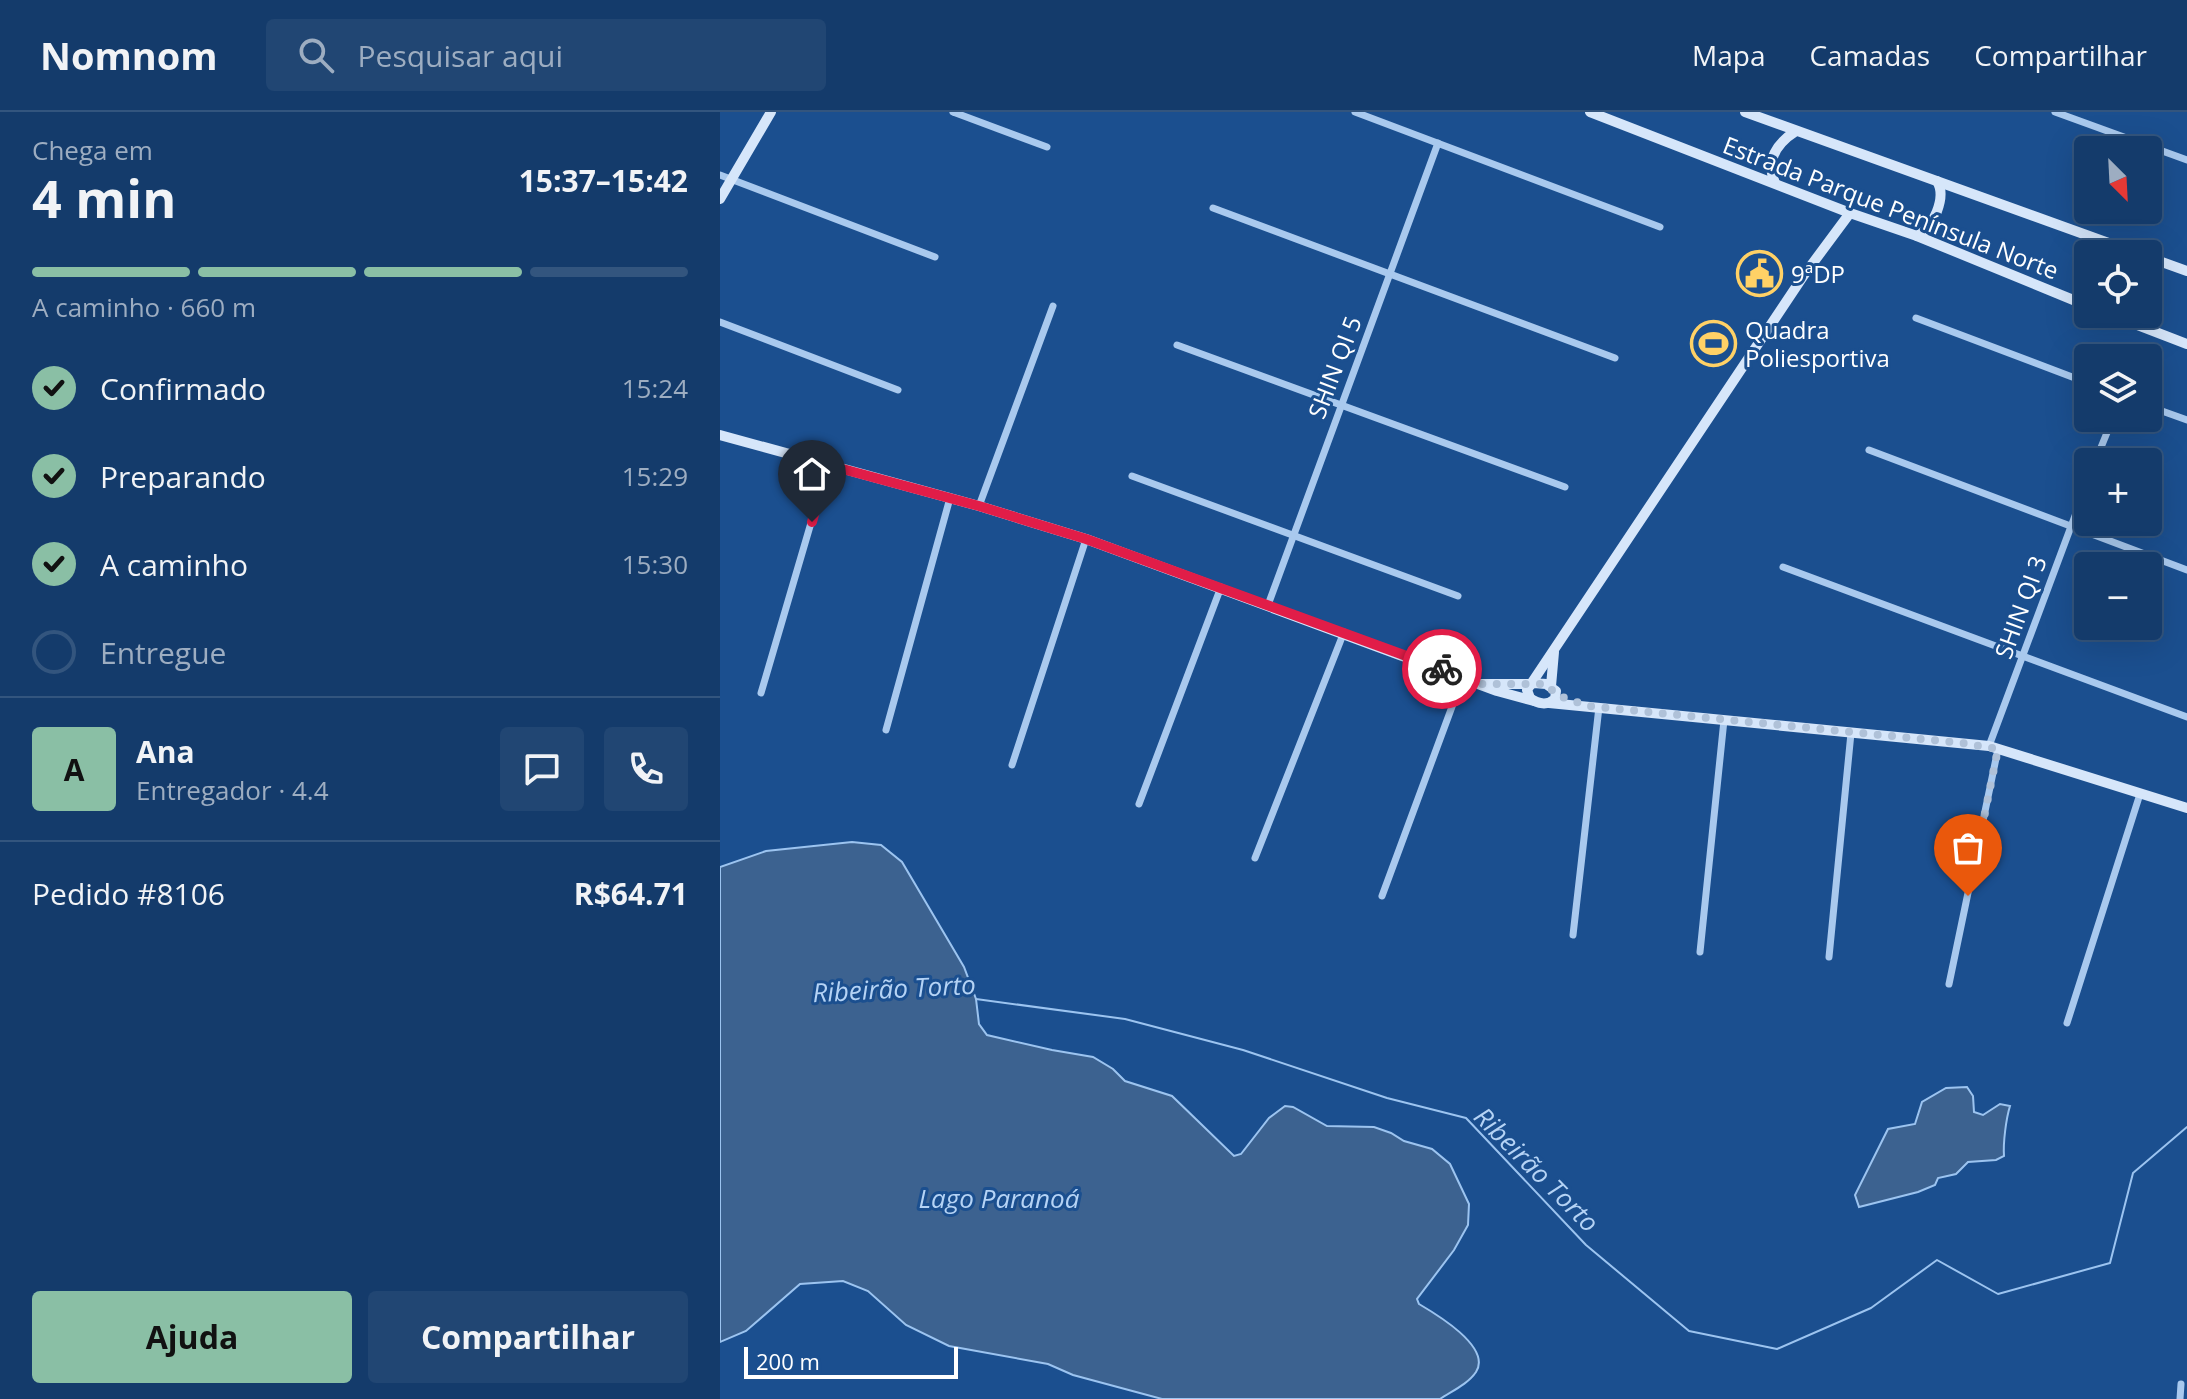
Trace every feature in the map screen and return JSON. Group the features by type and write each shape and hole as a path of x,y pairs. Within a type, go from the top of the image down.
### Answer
{"street":[{"path":"720,199 771,112"},
{"path":"953,112 1047,147"},
{"path":"1355,112 1660,227"},
{"name":"Estrada Parque Península Norte","path":"1590,112 1917,236 2074,300"},
{"name":"Estrada Parque Península Norte","path":"1745,112 2100,240"},
{"path":"2055,112 2187,160"},
{"path":"1775,183 1771,171 1774,154 1780,143 1796,131"},
{"name":"SHIN QI 5","path":"1268,605 1438,143"},
{"path":"720,175 935,257"},
{"path":"1917,236 1930,227 1941,193 1937,181"},
{"path":"1213,208 1615,358"},
{"path":"1534,701 1527,695 1536,676 1845,211"},
{"path":"2162,262 2187,271"},
{"path":"979,506 1053,306"},
{"path":"1916,318 2074,378"},
{"path":"720,322 898,390"},
{"path":"2145,328 2187,344"},
{"path":"1177,345 1565,487"},
{"path":"2162,411 2187,420"},
{"path":"720,435 979,506 1086,539 1344,632 1515,698 1534,701 1552,695"},
{"path":"1869,450 2187,570"},
{"path":"761,693 828,465"},
{"path":"1132,476 1458,596"},
{"path":"886,730 950,498"},
{"name":"SHIN QI 3","path":"1949,984 1994,748 2074,517"},
{"path":"1012,765 1086,539"},
{"path":"1783,567 2187,717"},
{"path":"1139,804 1221,587"},
{"path":"1255,858 1344,632"},
{"path":"1552,695 1554,652"},
{"path":"1382,896 1463,677"},
{"path":"1480,684 1533,684 1552,695 1593,707 1994,748 2187,808"},
{"path":"1573,935 1593,707"},
{"path":"1700,952 1724,720"},
{"path":"1829,957 1851,733"},
{"path":"2067,1023 2140,794"},
{"path":"2180,1399 2181,1384"}],"shaded area":[{"name":"Quadra Poliesportiva","path":"1712,321 1730,328 1716,365 1698,358"}],"water":[{"name":"Lago Paranoá","path":"852,842 881,845 902,862 964,967 976,999 979,1024 987,1035 1093,1057 1125,1081 1172,1096 1234,1156 1241,1154 1269,1118 1285,1106 1293,1107 1327,1126 1374,1127 1404,1141 1432,1149 1450,1164 1469,1204 1468,1225 1454,1250 1417,1299 1419,1304 1449,1323 1469,1342 1479,1362 1473,1376 1440,1399 1162,1399 1073,1375 1048,1364 949,1346 906,1325 868,1291 843,1281 800,1284 746,1331 720,1342 720,867 766,851"},
{"path":"1967,1087 1973,1096 1974,1112 1983,1115 2000,1104 2010,1106 2004,1156 1996,1160 1968,1162 1956,1174 1938,1178 1935,1185 1859,1207 1855,1195 1888,1129 1915,1124 1922,1102 1946,1088"}],"waterway":[{"name":"Ribeirão Torto","path":"976,999 1125,1019 1243,1050 1387,1098 1466,1118 1586,1245 1689,1331 1777,1349 1871,1308 1937,1260 1998,1294 2110,1263 2133,1173 2187,1127"}],"way so far":[{"path":"1442,669 1480,684 1546,684 1557,695 1588,706 1998,749 1968,896"}],"place":[{"name":"9ªDP","path":"1760,273"},
{"name":"Quadra Poliesportiva","path":"1714,343"}],"route":[{"path":"812,522 828,465 1086,539 1442,669"}]}
